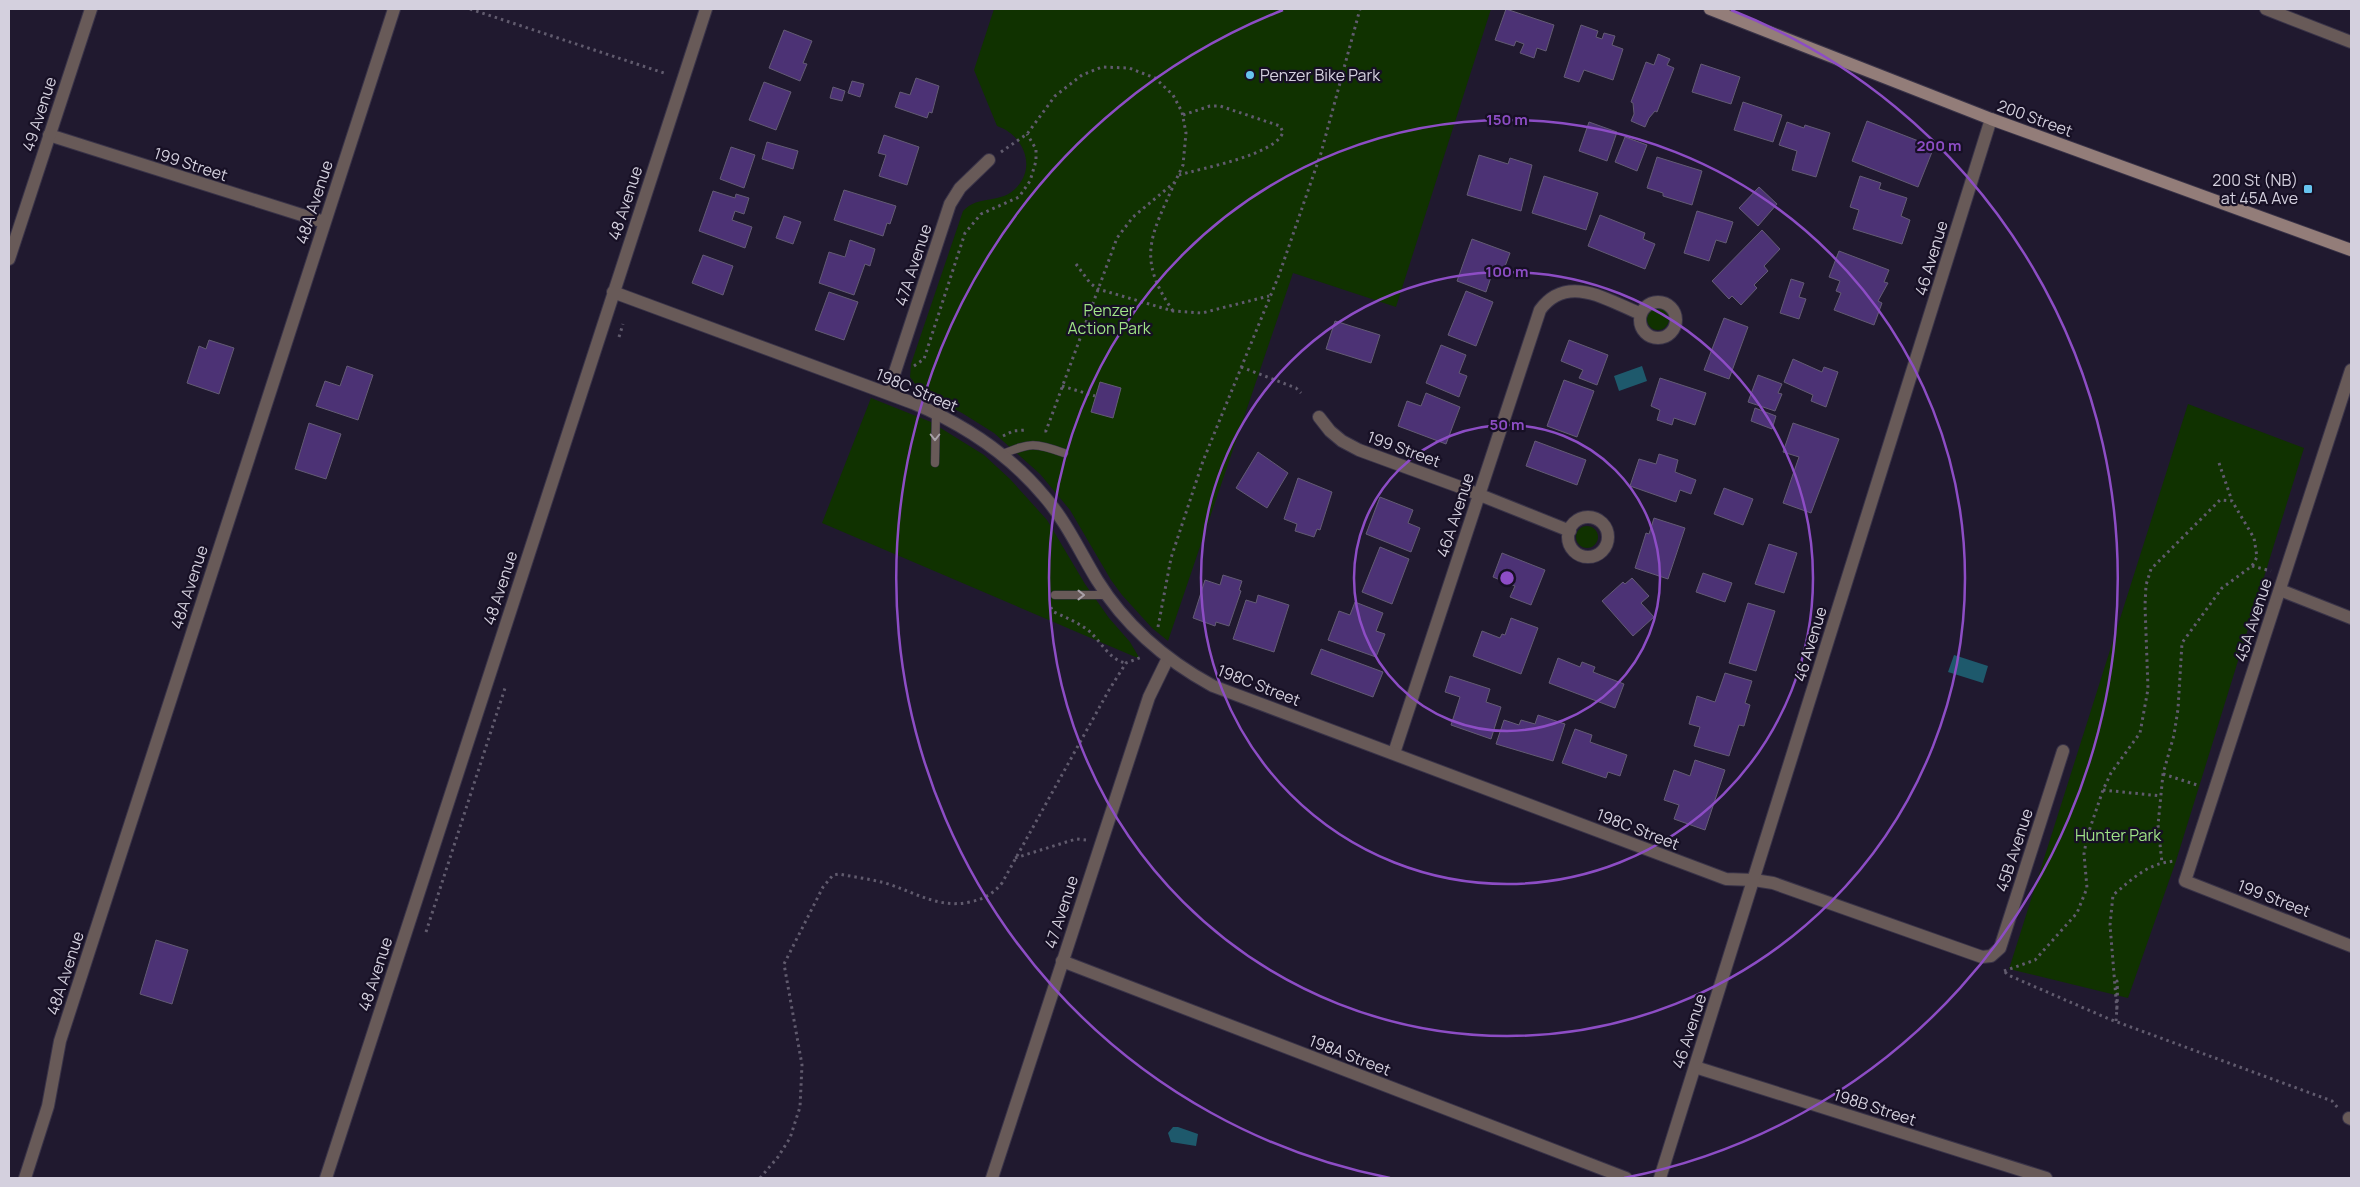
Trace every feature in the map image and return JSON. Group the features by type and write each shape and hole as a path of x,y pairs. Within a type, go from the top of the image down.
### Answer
{"main road":[{"name":"200 Street","path":"1710,9 1991,119 2351,250"}],"street":[{"name":"49 Avenue","path":"9,259 91,9"},
{"name":"48A Avenue","path":"25,1178 48,1106 60,1041 394,9"},
{"name":"48 Avenue","path":"326,1178 706,9"},
{"path":"2266,9 2351,42"},
{"name":"46 Avenue","path":"1660,1178 1991,119"},
{"name":"199 Street","path":"49,136 324,222"},
{"name":"47A Avenue","path":"888,393 950,204 960,188 989,160"},
{"name":"46A Avenue","path":"1394,753 1536,320 1546,301 1558,293 1571,290 1586,292 1641,314"},
{"name":"198C Street","path":"613,292 936,412 984,441 1002,454 1044,496 1107,595 1141,634 1168,658 1213,686 1726,880 1754,880 1773,883 1982,957 1991,956"},
{"name":"45A Avenue","path":"2185,881 2351,370"},
{"name":"199 Street","path":"1320,417 1330,431 1359,450 1570,530"},
{"path":"2280,590 2351,618"},
{"name":"47 Avenue","path":"992,1178 1149,697 1168,658"},
{"name":"45B Avenue","path":"1991,956 2000,948 2063,751"},
{"name":"199 Street","path":"2185,881 2351,946"},
{"name":"198A Street","path":"1062,962 1626,1178"},
{"name":"198B Street","path":"1695,1067 2046,1178"}],"lane":[{"path":"935,463 936,412"},
{"path":"1002,454 1026,445 1041,444 1064,453"},
{"path":"1055,595 1107,595"}],"path":[{"path":"470,9 670,75"},
{"path":"1157,628 1171,558 1204,461 1270,296 1321,153 1360,9"},
{"path":"989,160 1027,134 1055,96 1082,75 1102,67 1129,68 1155,78 1173,95 1183,115 1186,133 1183,166 1151,244 1150,261 1161,294 1173,311"},
{"path":"1178,175 1256,153 1273,145 1282,138 1284,132 1280,126 1220,106 1210,106 1183,115"},
{"path":"912,367 918,365 924,359 965,233 972,222 981,214 1019,197 1030,182 1036,161 1036,149 1027,134"},
{"path":"1037,430 1046,431 1117,238 1133,217 1176,182"},
{"path":"1076,264 1090,283 1098,288 1173,311 1202,313 1270,296"},
{"path":"1241,366 1296,388 1301,393"},
{"path":"1062,386 1096,396"},
{"path":"1002,436 1013,431 1028,430"},
{"path":"2162,862 2158,825 2162,774 2174,735 2178,709 2182,643 2222,588 2252,566 2258,557 2254,538 2232,501 2219,463"},
{"path":"2232,501 2220,500 2151,569 2146,585 2145,605 2148,689 2140,733 2111,773 2103,790 2087,837 2084,854 2086,888 2077,913 2035,960 2003,970 2008,975 2116,1022 2332,1101 2350,1119"},
{"path":"2252,566 2271,571"},
{"path":"1050,604 1052,612 1074,621 1088,630 1118,662 1126,663 1141,658"},
{"path":"760,1178 778,1157 790,1138 800,1107 802,1065 784,964 823,887 833,875 840,874 884,883 938,903 956,905 980,899 994,893 1002,883 1109,690 1126,663"},
{"path":"2162,774 2204,787"},
{"path":"2103,790 2161,796"},
{"path":"1016,858 1076,839 1087,840"},
{"path":"2117,1011 2110,925 2113,895 2141,872 2162,862 2176,861"},
{"path":"2116,1022 2117,981 2117,1011"}],"green space":[{"name":"Penzer Action Park","path":"994,9 1491,9 1396,307 1293,273 1168,641 1152,628 1122,595 1111,580 1070,510 1040,474 994,433 962,413 921,392 910,377 911,364 963,211 976,203 1011,193 1023,178 1026,169 1024,151 1020,143 1006,130 997,126 974,70"},
{"path":"1658,308 1666,311 1669,319 1666,327 1658,330 1650,327 1647,319 1650,311"},
{"path":"871,398 931,422 984,455 1010,479 1047,520 1085,584 1109,618 1130,642 1140,659 822,523"},
{"name":"Hunter Park","path":"2188,404 2304,448 2176,861 2128,998 2009,969"},
{"path":"1587,526 1595,529 1598,537 1595,545 1587,548 1579,545 1576,537 1579,529"}],"water":[{"path":"1642,366 1647,381 1619,391 1614,376"},
{"path":"1954,655 1988,666 1983,683 1948,672"},
{"path":"1173,1127 1198,1134 1196,1146 1171,1142 1168,1133"}],"building":[{"path":"1506,9 1554,25 1546,51 1537,48 1534,58 1520,53 1524,44 1516,41 1514,46 1495,40"},
{"path":"1581,25 1598,31 1596,37 1602,39 1604,33 1615,36 1612,45 1623,49 1613,80 1584,70 1579,82 1564,77"},
{"path":"784,30 812,41 803,63 807,64 800,81 769,68"},
{"path":"1658,54 1670,59 1667,65 1674,68 1657,112 1655,111 1649,118 1645,127 1631,121 1634,114 1633,103 1631,102 1646,62 1654,65"},
{"path":"1701,64 1740,77 1731,104 1692,92"},
{"path":"916,78 939,86 932,113 929,112 927,118 895,107 900,92 910,95"},
{"path":"852,81 864,84 860,97 848,93"},
{"path":"764,82 791,92 776,130 749,120"},
{"path":"833,87 845,91 842,101 830,98"},
{"path":"1743,102 1782,115 1773,142 1734,130"},
{"path":"1867,121 1934,147 1918,187 1852,161"},
{"path":"1589,122 1617,132 1607,161 1579,151"},
{"path":"1787,122 1804,128 1805,125 1830,133 1816,177 1792,170 1797,151 1779,145"},
{"path":"884,135 919,147 907,185 879,176 886,155 878,153"},
{"path":"1625,137 1647,145 1637,171 1615,162"},
{"path":"767,142 798,151 793,169 762,159"},
{"path":"731,147 755,155 744,188 720,179"},
{"path":"1479,155 1508,164 1510,158 1532,165 1521,211 1467,195"},
{"path":"1657,157 1702,171 1692,205 1663,196 1663,193 1647,188"},
{"path":"1544,176 1598,193 1586,230 1532,213"},
{"path":"1860,176 1881,183 1879,189 1907,198 1901,216 1910,220 1902,244 1853,229 1859,210 1850,207"},
{"path":"1759,187 1777,204 1758,226 1739,208"},
{"path":"844,190 896,206 890,224 887,223 883,236 834,220"},
{"path":"713,191 735,198 736,194 749,198 744,214 735,211 732,220 752,227 745,248 699,231"},
{"path":"1697,211 1733,222 1726,243 1716,240 1709,261 1684,253"},
{"path":"1600,215 1645,233 1643,239 1655,244 1645,269 1588,246"},
{"path":"784,216 801,222 793,244 776,238"},
{"path":"1762,230 1780,249 1764,266 1768,271 1754,285 1757,288 1741,305 1732,296 1729,299 1712,281"},
{"path":"1472,239 1510,253 1501,277 1492,274 1486,292 1457,281"},
{"path":"850,240 875,249 870,266 865,264 854,295 819,283 829,252 845,257"},
{"path":"1839,251 1889,270 1884,282 1888,283 1878,301 1882,303 1874,325 1834,310 1841,293 1836,291 1840,281 1829,277"},
{"path":"703,255 733,266 723,295 692,283"},
{"path":"1791,279 1804,283 1799,297 1806,299 1799,319 1780,313"},
{"path":"1466,291 1493,302 1476,346 1448,335"},
{"path":"829,292 858,302 844,340 815,330"},
{"path":"1724,318 1748,327 1729,379 1704,370"},
{"path":"1335,321 1380,335 1371,363 1326,349"},
{"path":"209,340 234,348 219,394 187,383 199,346 206,349"},
{"path":"1569,340 1608,355 1597,385 1579,378 1583,370 1561,361"},
{"path":"1441,345 1466,355 1459,373 1467,376 1459,397 1426,383"},
{"path":"1793,359 1822,372 1824,367 1838,372 1826,407 1811,401 1813,395 1784,382"},
{"path":"347,366 373,375 358,420 316,406 325,381 340,386"},
{"path":"1758,375 1782,384 1778,393 1782,394 1775,411 1748,402"},
{"path":"1660,378 1706,393 1695,425 1674,418 1672,425 1657,420 1660,410 1651,406"},
{"path":"1564,380 1594,391 1577,437 1547,426"},
{"path":"1100,382 1121,388 1113,418 1091,412"},
{"path":"1426,393 1460,407 1446,444 1398,426 1407,401 1421,406"},
{"path":"1755,408 1776,416 1772,429 1751,421"},
{"path":"309,423 341,434 326,479 295,469"},
{"path":"1793,423 1839,439 1811,513 1783,503 1799,457 1783,452"},
{"path":"1535,441 1586,460 1577,485 1526,466"},
{"path":"1258,452 1288,473 1267,508 1236,488"},
{"path":"1659,454 1678,460 1675,472 1696,480 1691,494 1680,490 1676,502 1630,486 1639,459 1656,464"},
{"path":"1298,478 1332,492 1320,530 1317,529 1314,537 1295,531 1297,524 1284,519"},
{"path":"1724,488 1753,499 1743,525 1714,514"},
{"path":"1380,497 1413,510 1408,523 1420,528 1411,552 1366,534"},
{"path":"1654,518 1685,528 1668,579 1635,568 1646,533 1649,534"},
{"path":"1769,544 1797,553 1784,593 1755,584"},
{"path":"1380,547 1409,559 1392,604 1362,592"},
{"path":"1502,553 1545,570 1531,605 1510,597 1515,586 1493,577"},
{"path":"1703,573 1732,583 1725,602 1696,592"},
{"path":"1223,575 1242,581 1239,590 1241,591 1229,626 1216,622 1215,626 1193,618 1205,580 1220,585"},
{"path":"1632,578 1649,596 1641,603 1654,617 1633,636 1602,601 1623,582 1625,584"},
{"path":"1258,595 1289,605 1274,652 1233,639 1246,600 1256,603"},
{"path":"1355,602 1383,613 1376,631 1385,634 1376,657 1328,640 1339,611 1350,615"},
{"path":"1748,603 1775,611 1756,671 1729,663"},
{"path":"1511,618 1538,628 1521,674 1473,656 1482,631 1500,638 1502,634 1505,635"},
{"path":"1321,649 1383,672 1373,697 1311,674"},
{"path":"1558,658 1580,667 1582,662 1595,667 1593,672 1624,684 1615,708 1549,683"},
{"path":"1725,673 1752,681 1745,703 1750,705 1744,726 1739,725 1729,756 1694,746 1700,727 1689,724 1697,696 1715,702"},
{"path":"1450,676 1490,689 1486,702 1501,707 1491,739 1451,725 1460,697 1445,692"},
{"path":"1538,715 1565,724 1553,761 1496,744 1504,720 1519,725 1521,720 1535,724"},
{"path":"1575,729 1592,735 1590,742 1627,755 1620,776 1608,772 1606,778 1562,763"},
{"path":"1695,760 1725,770 1705,830 1674,819 1679,805 1664,800 1674,770 1690,776"},
{"path":"156,940 188,950 172,1004 140,994"}],"place":[{"name":"Penzer Bike Park","path":"1250,75"},
{"name":"200 St (NB) at 45A Ave","path":"2308,189"}]}
